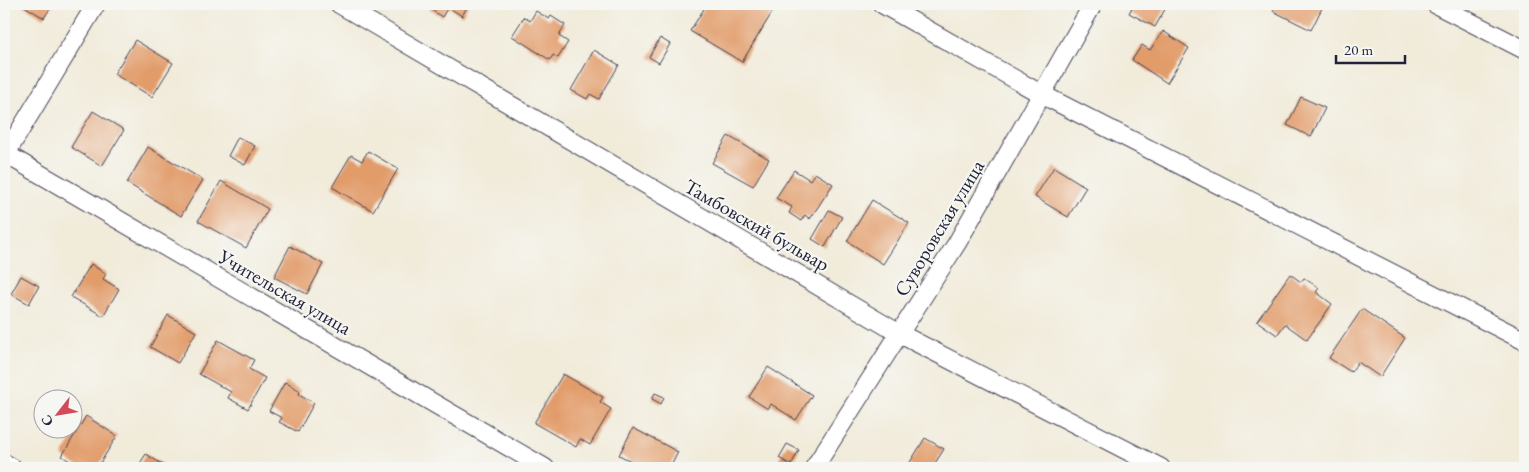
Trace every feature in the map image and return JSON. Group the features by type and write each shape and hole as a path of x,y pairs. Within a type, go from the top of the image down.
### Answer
{"street":[{"path":"4,155 96,4"},
{"name":"Тамбовский бульвар","path":"339,4 900,334 1161,468"},
{"path":"882,4 1042,94 1525,341"},
{"name":"Суворовская улица","path":"814,468 956,244 1093,4"},
{"path":"1435,4 1525,50"},
{"name":"Учительская улица","path":"4,155 545,468"},
{"path":"4,463 13,468"}],"building":[{"path":"21,4 53,4 44,18"},
{"path":"429,4 469,4 462,16 448,7 442,17 427,7"},
{"path":"707,4 761,4 773,11 742,62 690,31"},
{"path":"1134,4 1168,4 1155,27 1129,13"},
{"path":"1277,4 1324,4 1311,30 1273,11"},
{"path":"536,11 549,19 551,16 565,25 559,36 568,42 558,58 553,55 550,60 512,36 524,17 530,21"},
{"path":"1163,31 1189,48 1167,83 1132,60 1142,45 1150,50"},
{"path":"660,38 670,44 659,63 649,57"},
{"path":"135,40 173,63 152,97 114,74"},
{"path":"594,50 619,65 599,99 590,94 587,99 571,90"},
{"path":"1301,97 1325,108 1311,137 1287,125"},
{"path":"93,111 124,130 102,166 71,147"},
{"path":"728,136 769,159 753,186 712,163"},
{"path":"238,137 255,146 245,165 228,156"},
{"path":"148,147 203,180 181,216 127,183"},
{"path":"368,151 398,169 373,211 332,187 351,155 362,161"},
{"path":"1054,167 1086,187 1068,217 1035,197"},
{"path":"794,170 810,180 815,173 833,184 810,219 805,215 801,221 789,213 792,207 776,198"},
{"path":"221,181 268,209 246,248 198,221"},
{"path":"872,200 909,223 883,264 847,241"},
{"path":"829,210 842,217 825,247 812,239"},
{"path":"290,246 323,264 307,294 274,277"},
{"path":"91,264 106,274 103,279 119,289 103,316 71,297"},
{"path":"1290,274 1301,282 1304,278 1319,288 1316,292 1332,304 1307,340 1285,324 1277,335 1257,321"},
{"path":"21,276 39,286 29,304 11,294"},
{"path":"1362,309 1405,338 1380,377 1358,362 1351,372 1329,358"},
{"path":"168,315 196,332 178,363 150,347"},
{"path":"218,340 254,360 249,369 265,378 248,409 228,398 231,392 199,374"},
{"path":"768,367 812,395 796,420 771,404 768,409 749,397"},
{"path":"563,374 603,397 600,402 611,409 590,445 580,439 576,447 534,423"},
{"path":"285,382 300,391 299,394 314,403 298,432 279,422 282,418 269,411"},
{"path":"655,393 664,397 661,404 652,399"},
{"path":"86,416 117,436 97,468 80,468 62,456 72,440 82,440 82,423"},
{"path":"633,428 678,452 670,468 645,468 619,455"},
{"path":"925,438 944,449 932,468 916,468 909,464"},
{"path":"787,444 799,450 791,465 779,458"},
{"path":"146,454 168,468 137,468"}]}
